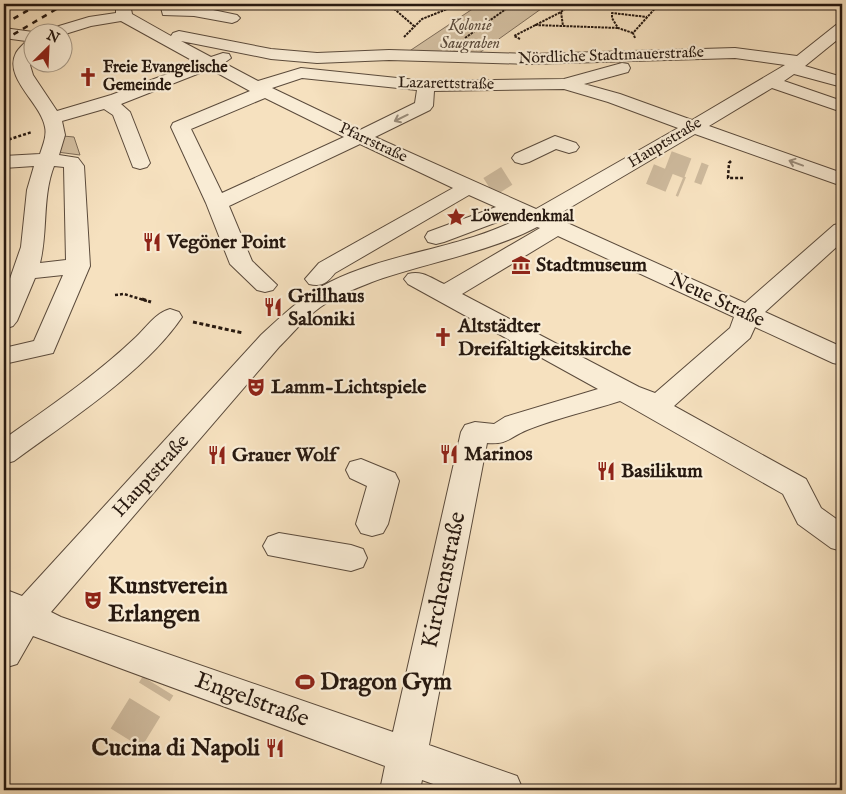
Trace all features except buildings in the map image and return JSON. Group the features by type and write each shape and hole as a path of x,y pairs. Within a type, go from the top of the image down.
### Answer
{"street":[{"path":"140,26 161,19 167,8 232,18"},
{"path":"72,27 123,10"},
{"name":"Pfarrstraße","path":"123,10 140,26 261,89 462,188 539,232"},
{"name":"Hauptstraße","path":"4,653 15,609 270,341 306,306 354,280 518,228 539,232 693,126 771,82 797,65 842,28"},
{"path":"4,33 22,36"},
{"path":"163,37 192,38 245,49"},
{"path":"826,42 842,46"},
{"name":"Nördliche Stadtmauerstraße","path":"53,121 245,49 317,58 389,55 441,58 531,59 735,54 797,65 842,82"},
{"path":"4,321 26,272 32,246 39,181 55,134 53,121 34,94 14,71 22,55"},
{"name":"Lazarettstraße","path":"217,202 180,127 261,89 301,73 426,86 565,84 606,72 636,67"},
{"path":"771,82 842,107"},
{"path":"565,84 614,98 842,180"},
{"path":"265,285 242,264 217,202 424,106 426,86"},
{"path":"105,102 120,112 140,163"},
{"path":"515,168 555,142 569,147"},
{"path":"4,162 47,159 70,162 74,166 78,266 44,347 4,356"},
{"path":"317,279 327,268 462,188 498,215 407,249 317,279 300,288 297,302 306,306 321,307 356,300 539,232"},
{"path":"36,217 75,202"},
{"path":"621,392 658,406 740,332 748,314 842,230"},
{"path":"444,294 539,232"},
{"name":"Neue Straße","path":"539,232 748,314 842,357"},
{"path":"26,272 78,266"},
{"path":"416,279 621,392 666,414 795,487 809,516 842,539"},
{"path":"4,454 79,398 144,345 162,310"},
{"name":"Kirchenstraße","path":"404,773 475,432 499,434 515,424 621,392"},
{"path":"361,470 384,481 372,524"},
{"path":"279,546 351,558"},
{"name":"Engelstraße","path":"15,609 50,628 163,678 404,773 503,790"}],"path":[{"path":"394,4 391,5 392,7 414,26"},
{"path":"422,19 460,4"},
{"path":"441,58 441,54 513,4"},
{"path":"633,33 659,4"},
{"path":"561,12 563,26"},
{"path":"618,28 612,18 612,13 648,17"},
{"path":"532,25 618,28 633,33 638,44 670,50 674,55"},
{"path":"4,141 53,121"},
{"path":"728,163 728,178 743,178"},
{"path":"115,295 124,294 162,310 270,341"}],"green space":[{"name":"Kolonie Saugraben","path":"480,4 548,4 475,56 408,52"},
{"path":"63,136 74,137 80,155 57,152"}],"tunnel":[{"path":"668,161 705,175"},
{"path":"650,174 682,187"},
{"path":"489,187 508,175"},
{"path":"126,738 158,686"}],"railway":[{"path":"4,24 39,4"},
{"path":"4,40 65,4"}],"place":[{"name":"Freie Evangelische Gemeinde","path":"88,77"},
{"name":"Löwendenkmal","path":"456,217"},
{"name":"Vegöner Point","path":"152,242"},
{"name":"Stadtmuseum","path":"521,265"},
{"name":"Grillhaus Saloniki","path":"273,307"},
{"name":"Altstädter Dreifaltigkeitskirche","path":"443,337"},
{"name":"Lamm-Lichtspiele","path":"256,387"},
{"name":"Marinos","path":"449,454"},
{"name":"Grauer Wolf","path":"217,455"},
{"name":"Basilikum","path":"606,471"},
{"name":"Kunstverein Erlangen","path":"93,600"},
{"name":"Dragon Gym","path":"305,682"},
{"name":"Cucina di Napoli","path":"275,748"}]}
